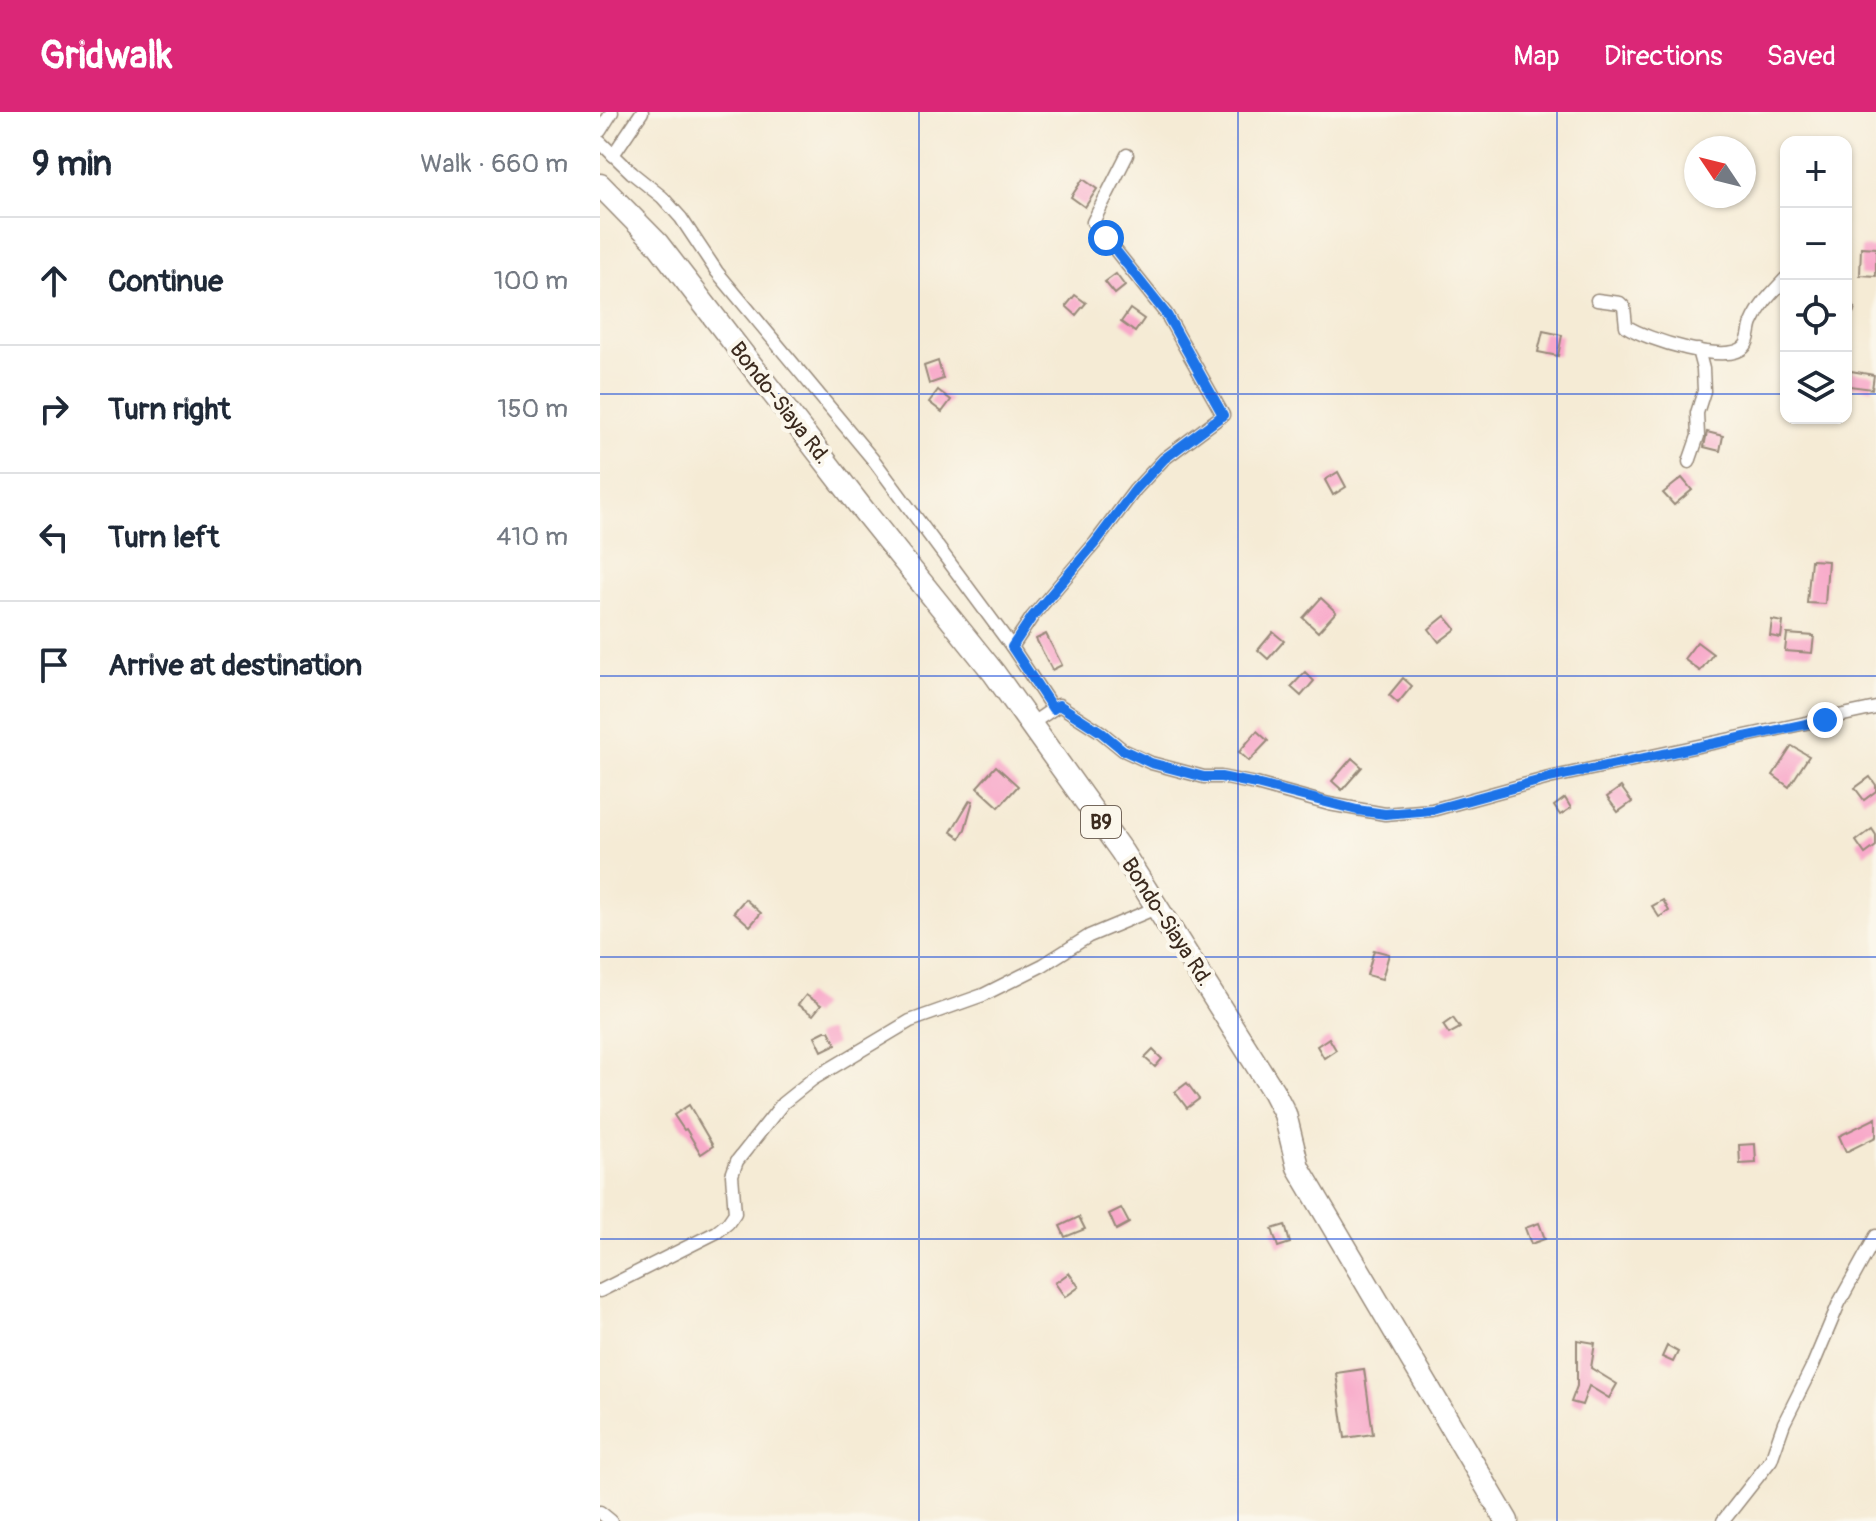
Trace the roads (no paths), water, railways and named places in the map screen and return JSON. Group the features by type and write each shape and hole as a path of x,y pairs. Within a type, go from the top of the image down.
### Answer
{"highway":[{"name":"Bondo-Siaya Rd.","path":"600,185 657,243 903,562 961,630 1122,852 1273,1091 1285,1114 1298,1167 1507,1521"}],"street":[{"path":"600,131 612,112"},
{"path":"613,155 642,112"},
{"path":"600,142 681,218 717,272 819,391 912,510 1053,709"},
{"path":"1012,647 1032,617 1135,490 1164,459 1223,415 1167,315 1093,222 1127,155"},
{"path":"1597,300 1620,303 1624,307 1626,326 1634,332 1698,350 1736,353 1747,345 1751,326 1761,305 1784,280"},
{"path":"1689,462 1698,436 1697,413 1704,391 1698,350"},
{"path":"1031,724 1059,705 1123,750 1151,763 1385,814 1432,810 1549,778 1876,708"},
{"path":"600,1291 717,1232 728,1223 735,1213 732,1175 737,1161 783,1103 813,1079 910,1021 983,995 1056,958 1089,936 1156,908"},
{"path":"1723,1521 1771,1460 1784,1423 1839,1303 1876,1236"},
{"path":"600,1512 611,1521"}]}
